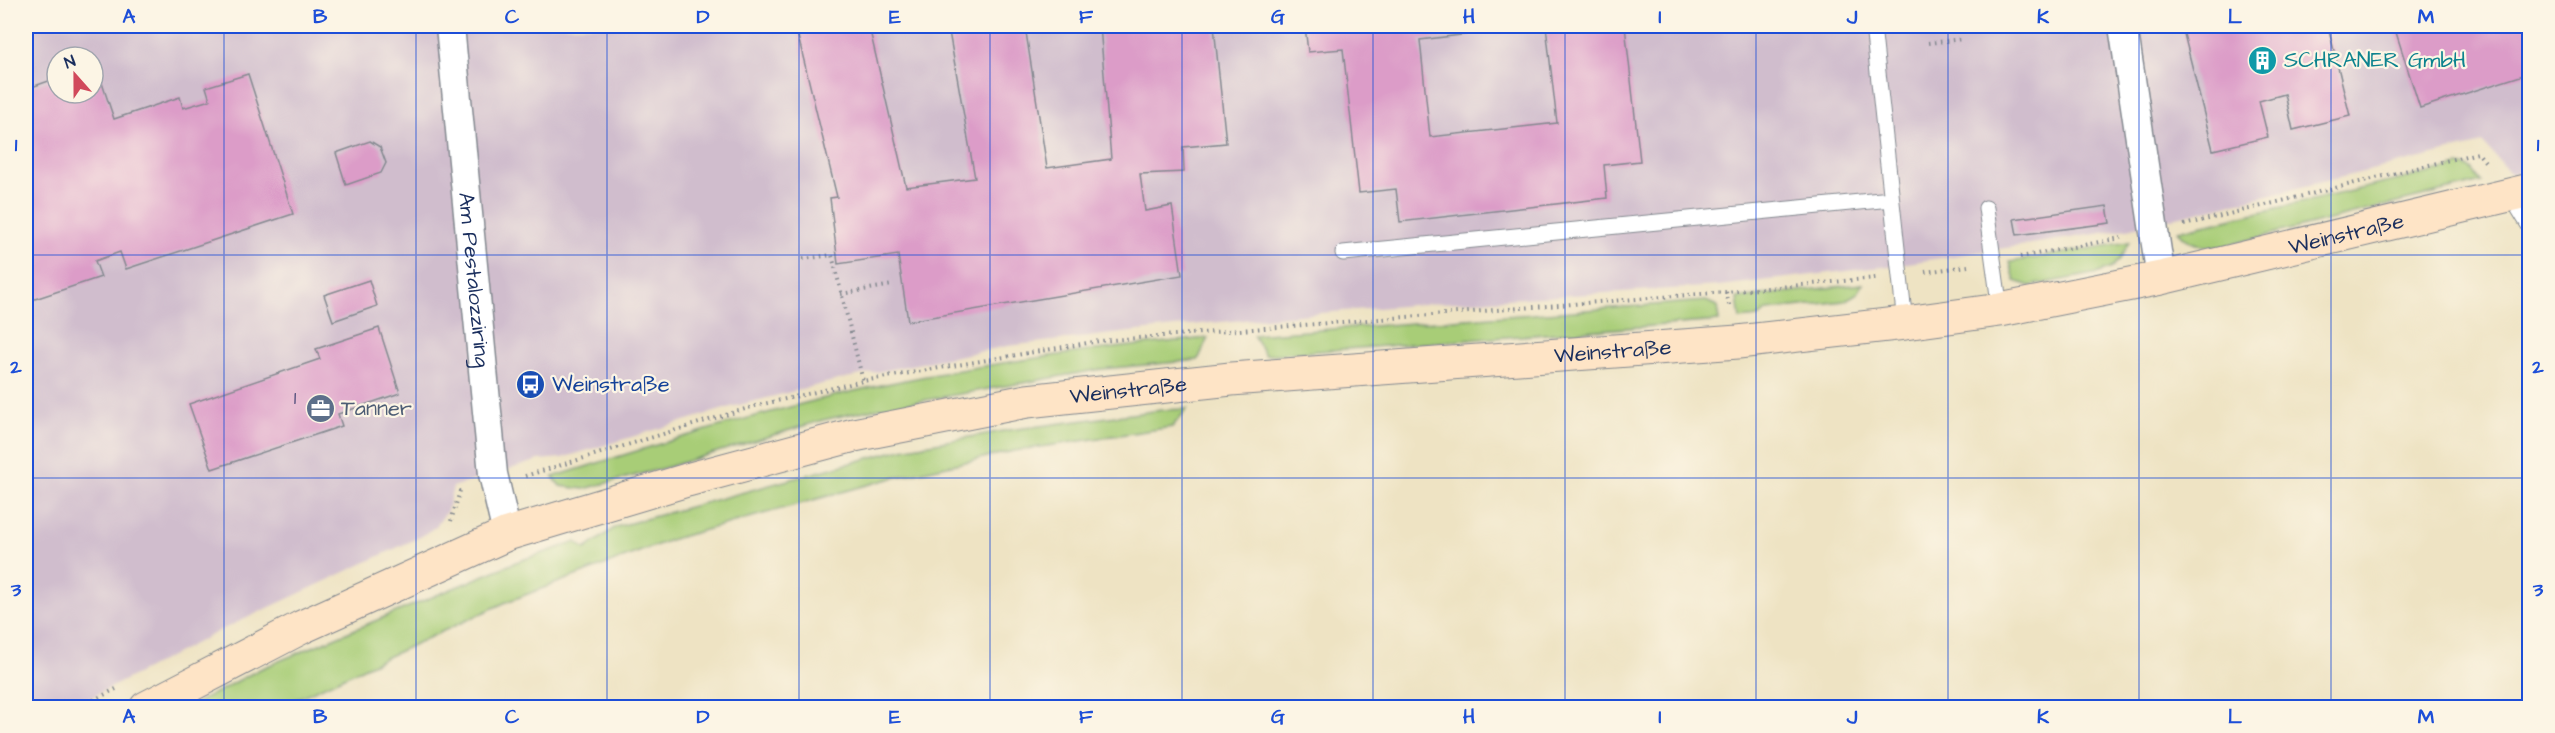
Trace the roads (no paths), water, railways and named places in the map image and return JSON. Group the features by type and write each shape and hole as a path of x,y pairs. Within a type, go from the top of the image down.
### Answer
{"main road":[{"name":"Weinstraße","path":"146,708 302,627 507,534 687,480 843,438 1027,401 1231,379 1738,342 2000,310 2161,278 2520,193"}],"street":[{"name":"Am Pestalozziring","path":"450,26 493,474 507,534"},
{"path":"2123,26 2161,278"}],"lane":[{"path":"1873,26 1905,323"},
{"path":"2520,193 2529,227"},
{"path":"1343,253 1891,200"},
{"path":"1986,208 2000,310"}],"place":[{"name":"SCHRANER GmbH","path":"2263,60"},
{"name":"Weinstraße","path":"531,384"},
{"name":"Tanner","path":"320,408"}]}
